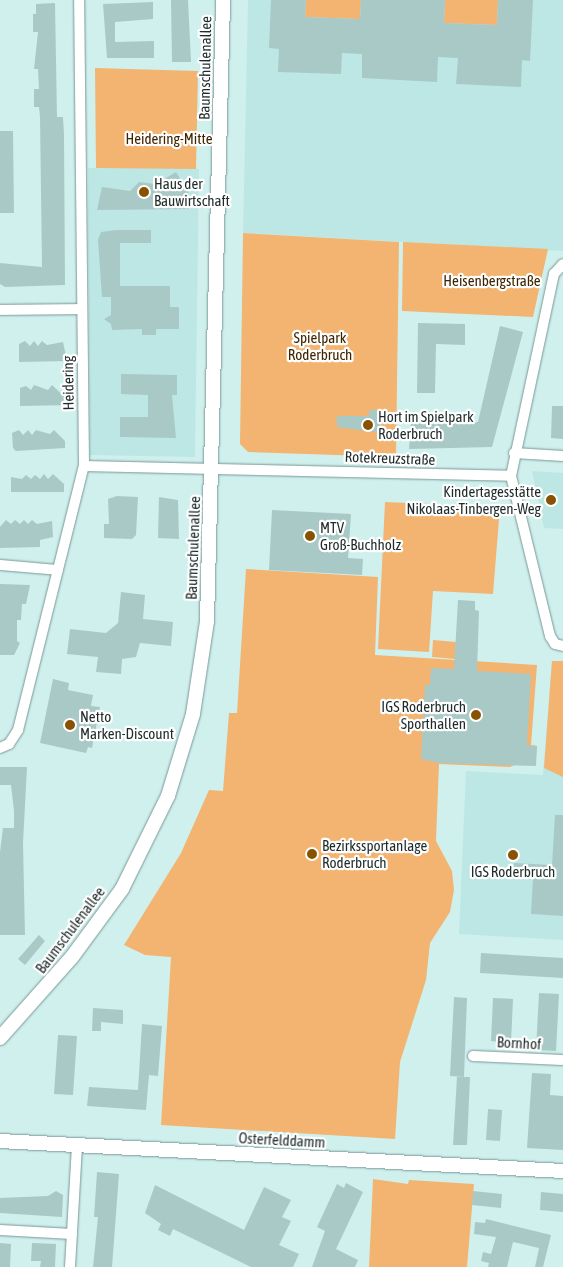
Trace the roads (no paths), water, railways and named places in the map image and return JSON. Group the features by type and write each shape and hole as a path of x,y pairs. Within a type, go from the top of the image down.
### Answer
{"main road":[{"name":"Baumschulenallee","path":"0,1038 100,921 147,844 183,755 201,670 207,621 213,468 223,0"},
{"name":"Osterfelddamm","path":"0,1141 563,1171"}],"street":[{"name":"Heidering","path":"0,748 9,744 18,730 84,466 79,0"},
{"path":"563,264 554,274 514,453 511,476 550,636 555,644 563,646"},
{"path":"0,310 82,309"},
{"path":"514,453 563,456"},
{"name":"Rotekreuzstraße","path":"84,466 511,476"},
{"path":"0,565 58,570"},
{"name":"Bornhof","path":"473,1056 563,1060"},
{"path":"70,1267 77,1145"},
{"path":"0,1230 72,1234"}],"place":[{"name":"Haus der Bauwirtschaft","path":"144,192"},
{"name":"Hort im Spielpark Roderbruch","path":"368,425"},
{"name":"Kindertagesstätte Nikolaas-Tinbergen-Weg","path":"551,500"},
{"name":"MTV Groß-Buchholz","path":"310,536"},
{"name":"IGS Roderbruch Sporthallen","path":"476,715"},
{"name":"Netto Marken-Discount","path":"70,725"},
{"name":"Bezirkssportanlage Roderbruch","path":"312,854"},
{"name":"IGS Roderbruch","path":"513,855"}],"park label":[{"name":"Heidering-Mitte","path":"169,139"},
{"name":"Heisenbergstraße","path":"492,281"},
{"name":"Spielpark Roderbruch","path":"320,346"}]}
